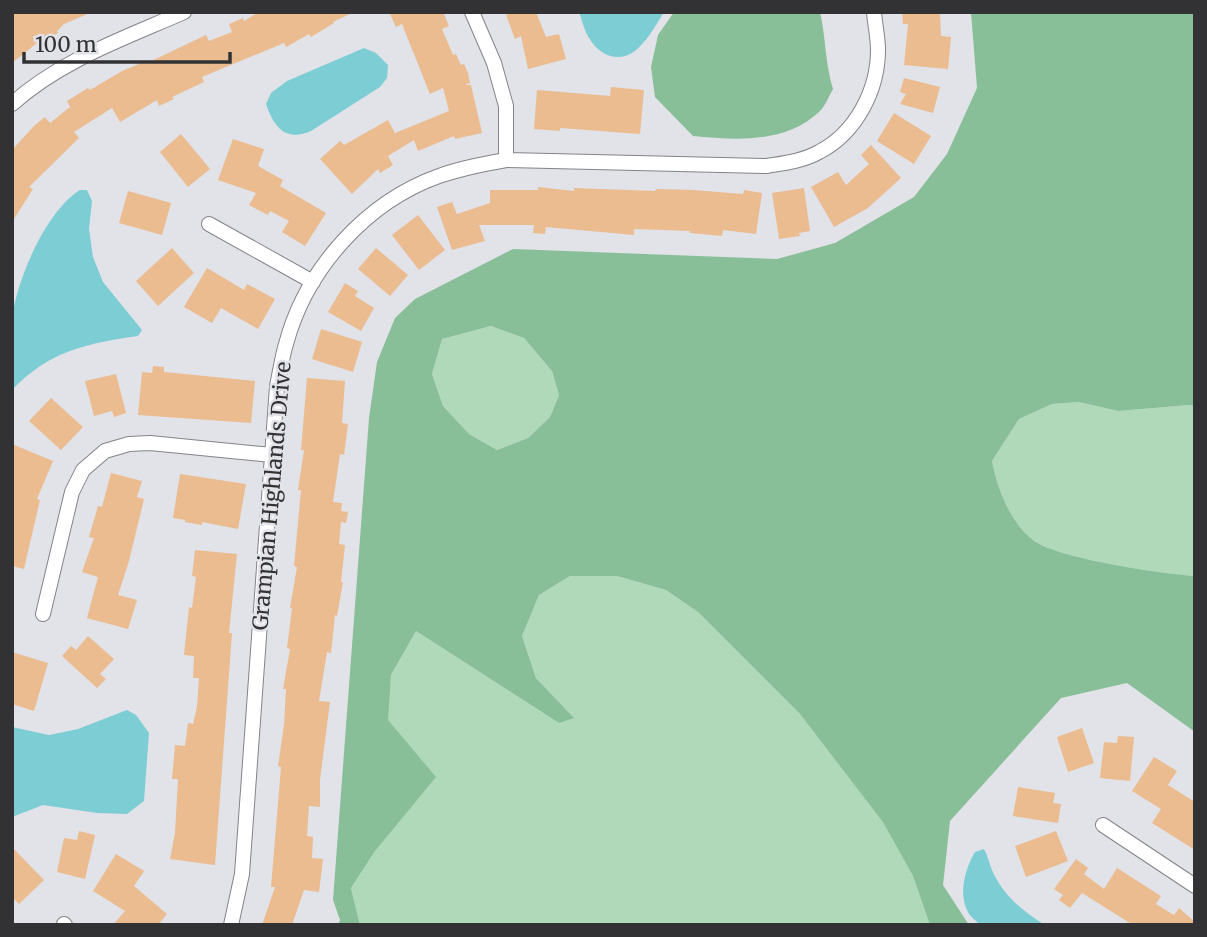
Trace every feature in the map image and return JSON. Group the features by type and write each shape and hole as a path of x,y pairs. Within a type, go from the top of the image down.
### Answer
{"street":[{"path":"12,104 45,78 87,55 184,12"},
{"path":"472,12 494,63 506,106 506,160"},
{"name":"Grampian Highlands Drive","path":"231,925 242,874 277,386 286,342 313,282 342,240 366,218 402,194 436,177 467,167 506,160 767,166 796,162 820,152 845,134 864,107 873,85 878,50 874,12"},
{"path":"209,224 313,282"},
{"path":"43,614 72,492 83,470 105,451 129,444 150,443 272,455"},
{"path":"1102,825 1195,886"}],"green space":[{"path":"674,12 820,12 833,89 825,104 806,122 775,135 742,139 693,136 655,97 651,67 658,35"},
{"path":"971,12 1195,12 1195,406 1118,411 1079,402 1052,404 1019,419 992,461 997,482 1011,514 1025,533 1045,547 1085,559 1195,576 1195,732 1127,683 1061,698 950,821 943,885 969,925 930,925 913,876 883,822 800,714 698,612 666,590 617,576 570,576 539,595 522,636 536,678 574,718 559,723 416,631 391,675 388,720 436,777 375,851 351,888 360,925 338,925 340,920 333,900 369,418 377,362 395,318 415,299 513,249 777,259 835,243 914,197 947,154 977,88","holes":["491,326 524,338 552,371 559,395 550,417 528,438 497,450 469,434 443,406 432,374 442,339"]},
{"path":"491,326 524,338 552,371 559,395 550,417 528,438 497,450 469,434 443,406 432,374 442,339"},
{"path":"1079,402 1118,411 1195,406 1195,576 1085,559 1045,547 1025,533 1011,514 997,482 992,461 1019,419 1052,404"},
{"path":"570,576 617,576 666,590 698,612 800,714 884,822 913,876 930,925 360,925 351,888 375,851 391,675 416,631 559,723 573,717 536,678 522,636 539,595"}],"water":[{"path":"579,12 664,12 636,50 629,55 614,57 594,45"},
{"path":"364,48 376,53 388,65 387,78 380,87 311,131 294,135 277,126 266,104 271,93 287,81"},
{"path":"80,190 87,190 92,201 89,229 93,257 103,282 142,330 138,336 70,351 40,366 12,390 11,327 20,284 45,229 56,213"},
{"path":"127,710 136,715 149,733 144,801 127,814 97,813 43,805 12,817 12,727 49,735 78,729"},
{"path":"984,849 996,879 1008,895 1045,925 980,925 970,916 963,897 964,882 975,852"}],"building":[{"path":"12,12 92,12 64,24 58,33 44,41 42,39 12,63"},
{"path":"259,12 354,12 311,37 309,34 286,47 284,43 202,77 204,82 172,97 174,99 159,106 157,100 120,122 112,108 74,132 79,138 29,187 33,189 12,222 12,150 34,126 45,117 50,123 70,107 67,101 88,88 90,90 122,71 144,62 145,64 206,35 209,41 232,32 229,24 243,18 244,21"},
{"path":"389,12 443,12 449,26 442,29 453,55 456,54 468,73 470,83 465,85 471,85 482,133 455,139 454,136 418,151 414,140 388,156 393,165 380,173 378,169 352,194 320,159 340,141 344,145 388,120 395,133 449,111 443,88 430,94 402,24 396,27"},
{"path":"512,12 536,12 546,37 559,34 566,59 528,69 521,36 515,39 506,15"},
{"path":"902,12 940,12 941,36 951,37 948,69 904,65 908,24 903,24"},
{"path":"904,78 940,87 933,113 900,104 906,94 900,92"},
{"path":"611,87 644,90 640,134 560,128 560,131 534,129 537,90 610,96"},
{"path":"894,113 931,136 914,164 877,141"},
{"path":"181,134 210,169 188,187 160,152"},
{"path":"233,139 264,149 258,166 283,180 280,186 326,213 305,246 282,232 289,221 270,211 268,215 249,205 256,193 218,180"},
{"path":"871,145 901,178 868,208 834,227 811,187 838,172 846,185 869,164 861,155"},
{"path":"538,187 574,191 574,188 693,190 743,194 744,190 762,193 756,234 723,230 722,236 690,231 634,229 634,235 546,227 545,234 533,233 534,225 479,225 485,241 452,250 437,207 452,202 457,214 490,203 490,190 538,190"},
{"path":"804,188 810,231 799,233 800,236 779,239 772,193"},
{"path":"128,191 171,203 162,235 119,223"},
{"path":"418,215 445,250 419,270 392,235"},
{"path":"172,248 194,273 158,306 136,281"},
{"path":"376,248 408,275 390,296 358,269"},
{"path":"207,268 244,290 247,284 275,299 258,329 221,308 212,323 184,307"},
{"path":"345,283 358,291 355,296 374,308 361,331 328,312"},
{"path":"321,329 362,342 353,372 312,359"},
{"path":"153,366 164,367 164,372 255,381 251,423 138,415 142,372 152,373"},
{"path":"116,374 126,413 114,417 112,411 94,416 85,381"},
{"path":"307,378 345,381 342,423 348,424 344,455 340,454 333,502 342,503 341,511 348,512 346,523 341,522 339,544 345,545 343,582 337,616 335,615 331,653 327,652 319,701 330,702 320,780 320,807 309,806 307,836 313,837 312,858 323,859 319,892 304,890 292,925 262,925 275,887 271,887 281,767 278,766 284,725 286,689 283,689 290,649 287,648 290,608 297,567 294,566 301,490 298,490 304,450 301,450"},
{"path":"51,398 83,427 61,450 29,421"},
{"path":"12,444 53,461 37,499 40,500 24,569 12,566"},
{"path":"111,473 142,481 137,497 144,499 118,595 137,600 128,629 87,618 98,577 82,572 94,538 89,537 98,506 102,507"},
{"path":"180,474 246,484 238,529 173,518"},
{"path":"195,550 237,554 229,633 232,633 215,865 170,859 175,833 178,779 172,779 175,745 185,746 188,723 193,724 197,707 199,678 193,678 194,656 184,655 189,607 192,608 196,577 192,576"},
{"path":"88,636 114,659 100,674 106,679 97,688 62,656 71,646 76,650"},
{"path":"12,652 48,663 34,711 12,704"},
{"path":"1082,728 1094,763 1068,772 1057,737"},
{"path":"1118,736 1134,737 1130,781 1100,778 1104,742 1117,743"},
{"path":"1154,757 1177,771 1168,785 1195,802 1195,850 1152,823 1161,809 1132,791"},
{"path":"1018,787 1055,793 1053,803 1061,804 1058,823 1013,816"},
{"path":"79,831 95,835 85,879 57,872 64,838 77,840"},
{"path":"1056,831 1068,861 1026,877 1015,846"},
{"path":"12,847 44,880 19,904 12,897"},
{"path":"116,854 144,871 134,886 167,914 158,925 113,925 125,911 93,891"},
{"path":"1076,859 1088,868 1084,874 1104,889 1117,868 1161,896 1156,904 1174,915 1179,908 1195,925 1133,925 1082,893 1070,908 1059,900 1063,895 1054,889"}]}
